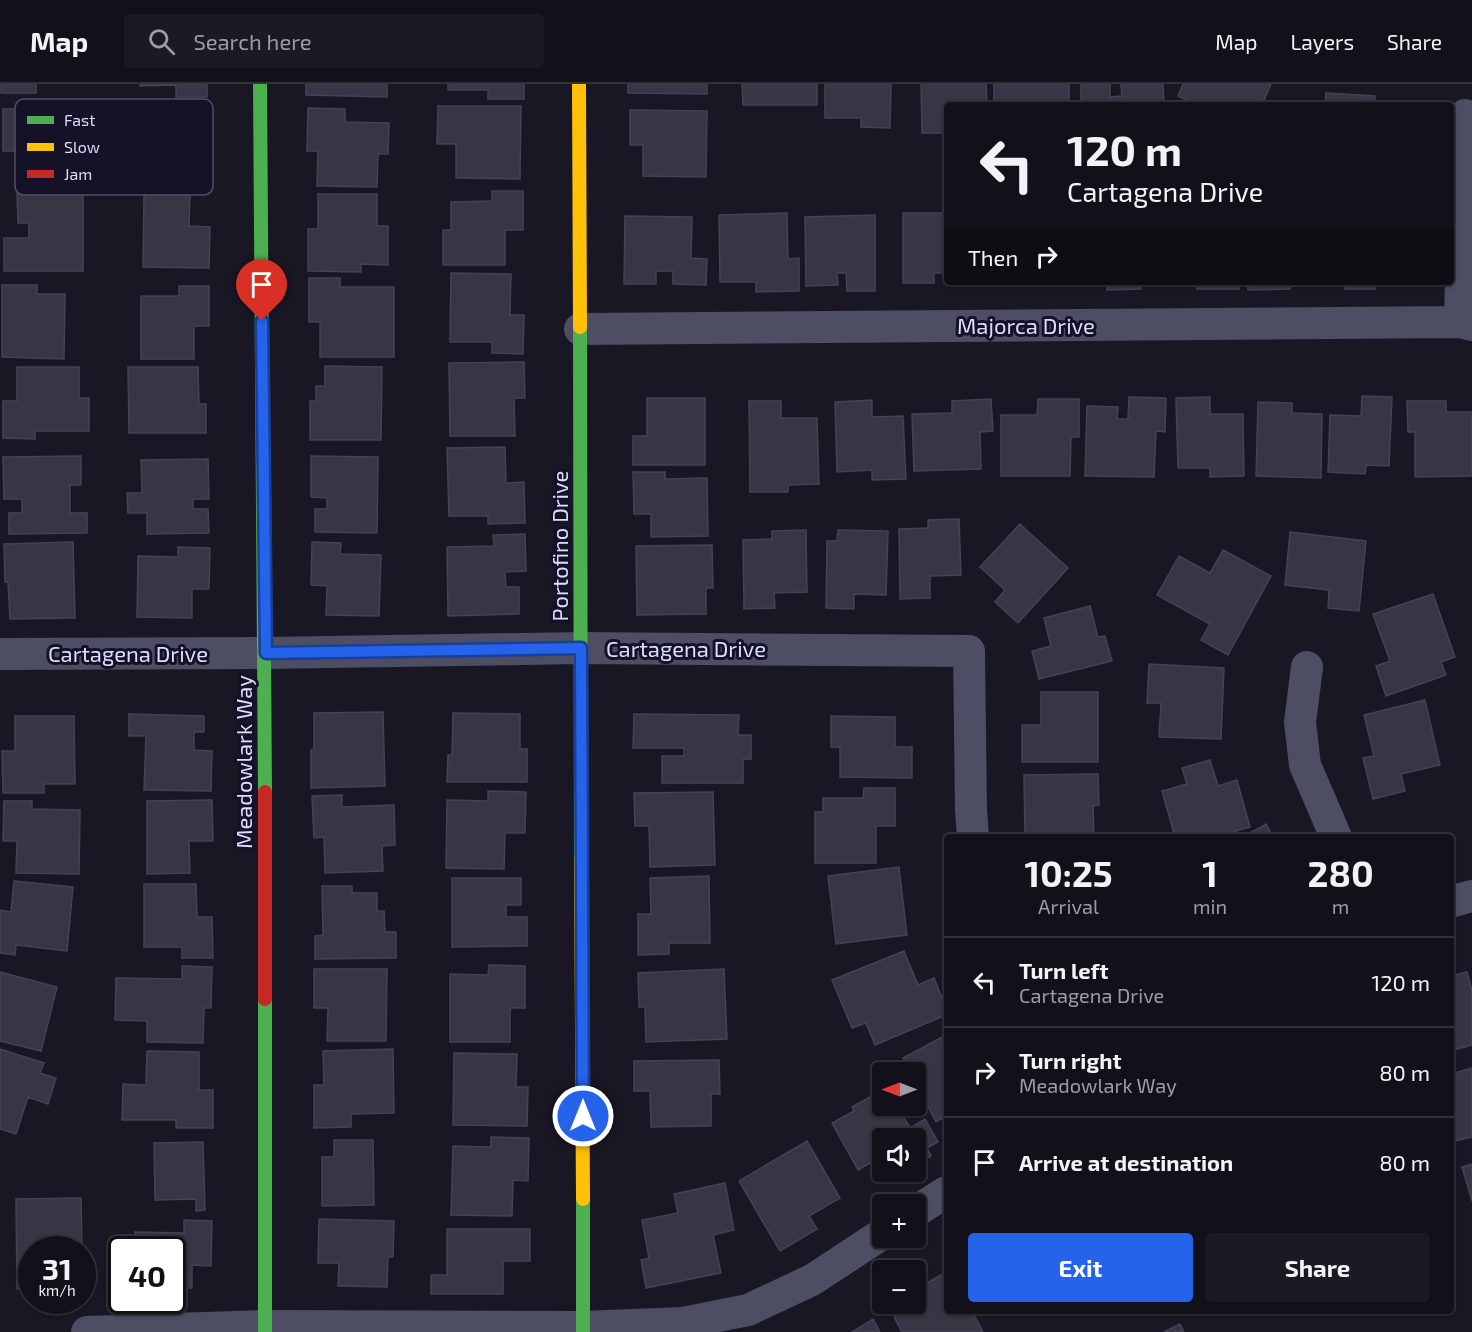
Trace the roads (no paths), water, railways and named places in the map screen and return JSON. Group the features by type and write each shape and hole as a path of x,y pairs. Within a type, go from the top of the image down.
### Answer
{"street":[{"name":"Meadowlark Way","path":"260,84 266,653 266,1329"},
{"name":"Portofino Drive","path":"579,84 583,1329"},
{"path":"1465,115 1466,323"},
{"name":"Majorca Drive","path":"580,329 1466,323"},
{"name":"Cartagena Drive","path":"0,654 581,648 969,651 973,834"},
{"path":"1307,667 1300,722 1305,765 1335,834"},
{"path":"1454,901 1472,896"},
{"path":"926,1205 944,1193"},
{"path":"87,1332 266,1329 583,1329 683,1323 748,1310 812,1280 872,1241"}]}
